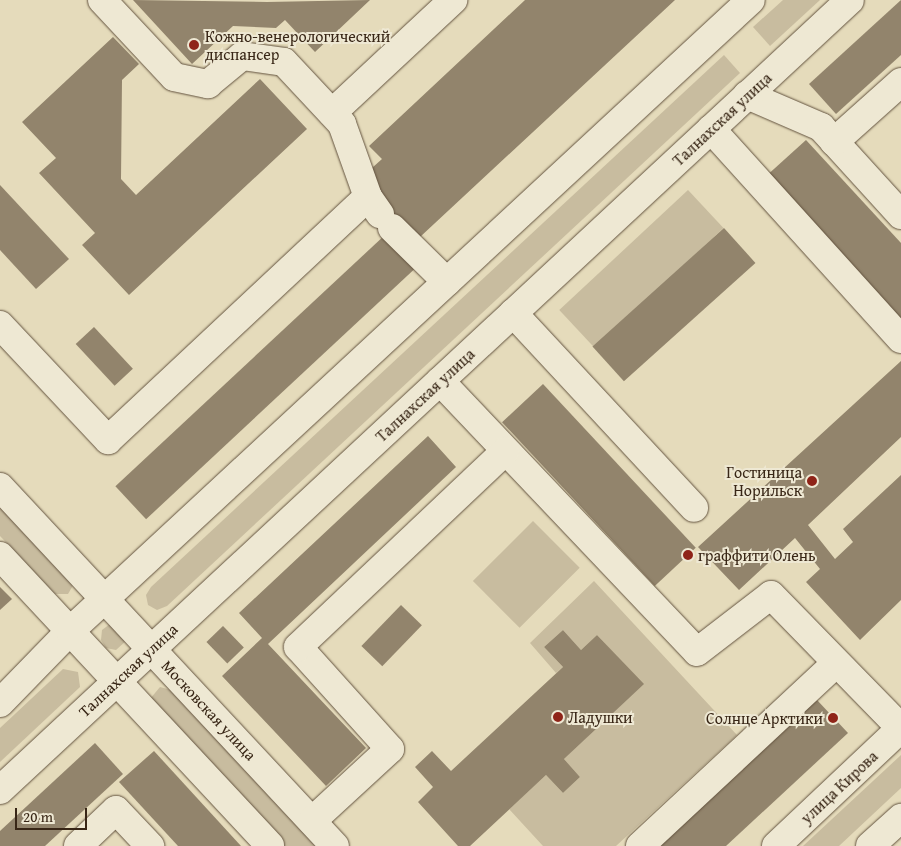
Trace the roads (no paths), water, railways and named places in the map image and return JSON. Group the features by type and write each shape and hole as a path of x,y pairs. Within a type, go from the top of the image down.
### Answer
{"street":[{"path":"102,0 174,77 208,84 242,56 284,62 342,124 380,213 447,282"},
{"path":"332,113 453,0"},
{"path":"0,703 70,631 751,0"},
{"name":"Талнахская улица","path":"0,790 850,0"},
{"path":"834,142 901,82"},
{"path":"748,95 821,127 901,215"},
{"path":"711,129 901,339"},
{"path":"0,325 108,440 380,213"},
{"path":"513,313 694,508"},
{"path":"440,381 697,652 771,595 901,728"},
{"path":"312,821 390,749 298,647 505,451"},
{"name":"Московская улица","path":"0,487 335,846"},
{"path":"0,556 270,846"},
{"path":"640,846 836,663"},
{"name":"улица Кирова","path":"776,846 901,728"},
{"path":"78,846 116,810 150,846"},
{"path":"870,846 901,818"}],"place":[{"name":"Кожно-венерологический диспансер","path":"194,45"},
{"name":"Гостиница Норильск","path":"812,481"},
{"name":"граффити Олень","path":"688,555"},
{"name":"Ладушки","path":"558,717"},
{"name":"Солнце Арктики","path":"833,718"}]}
